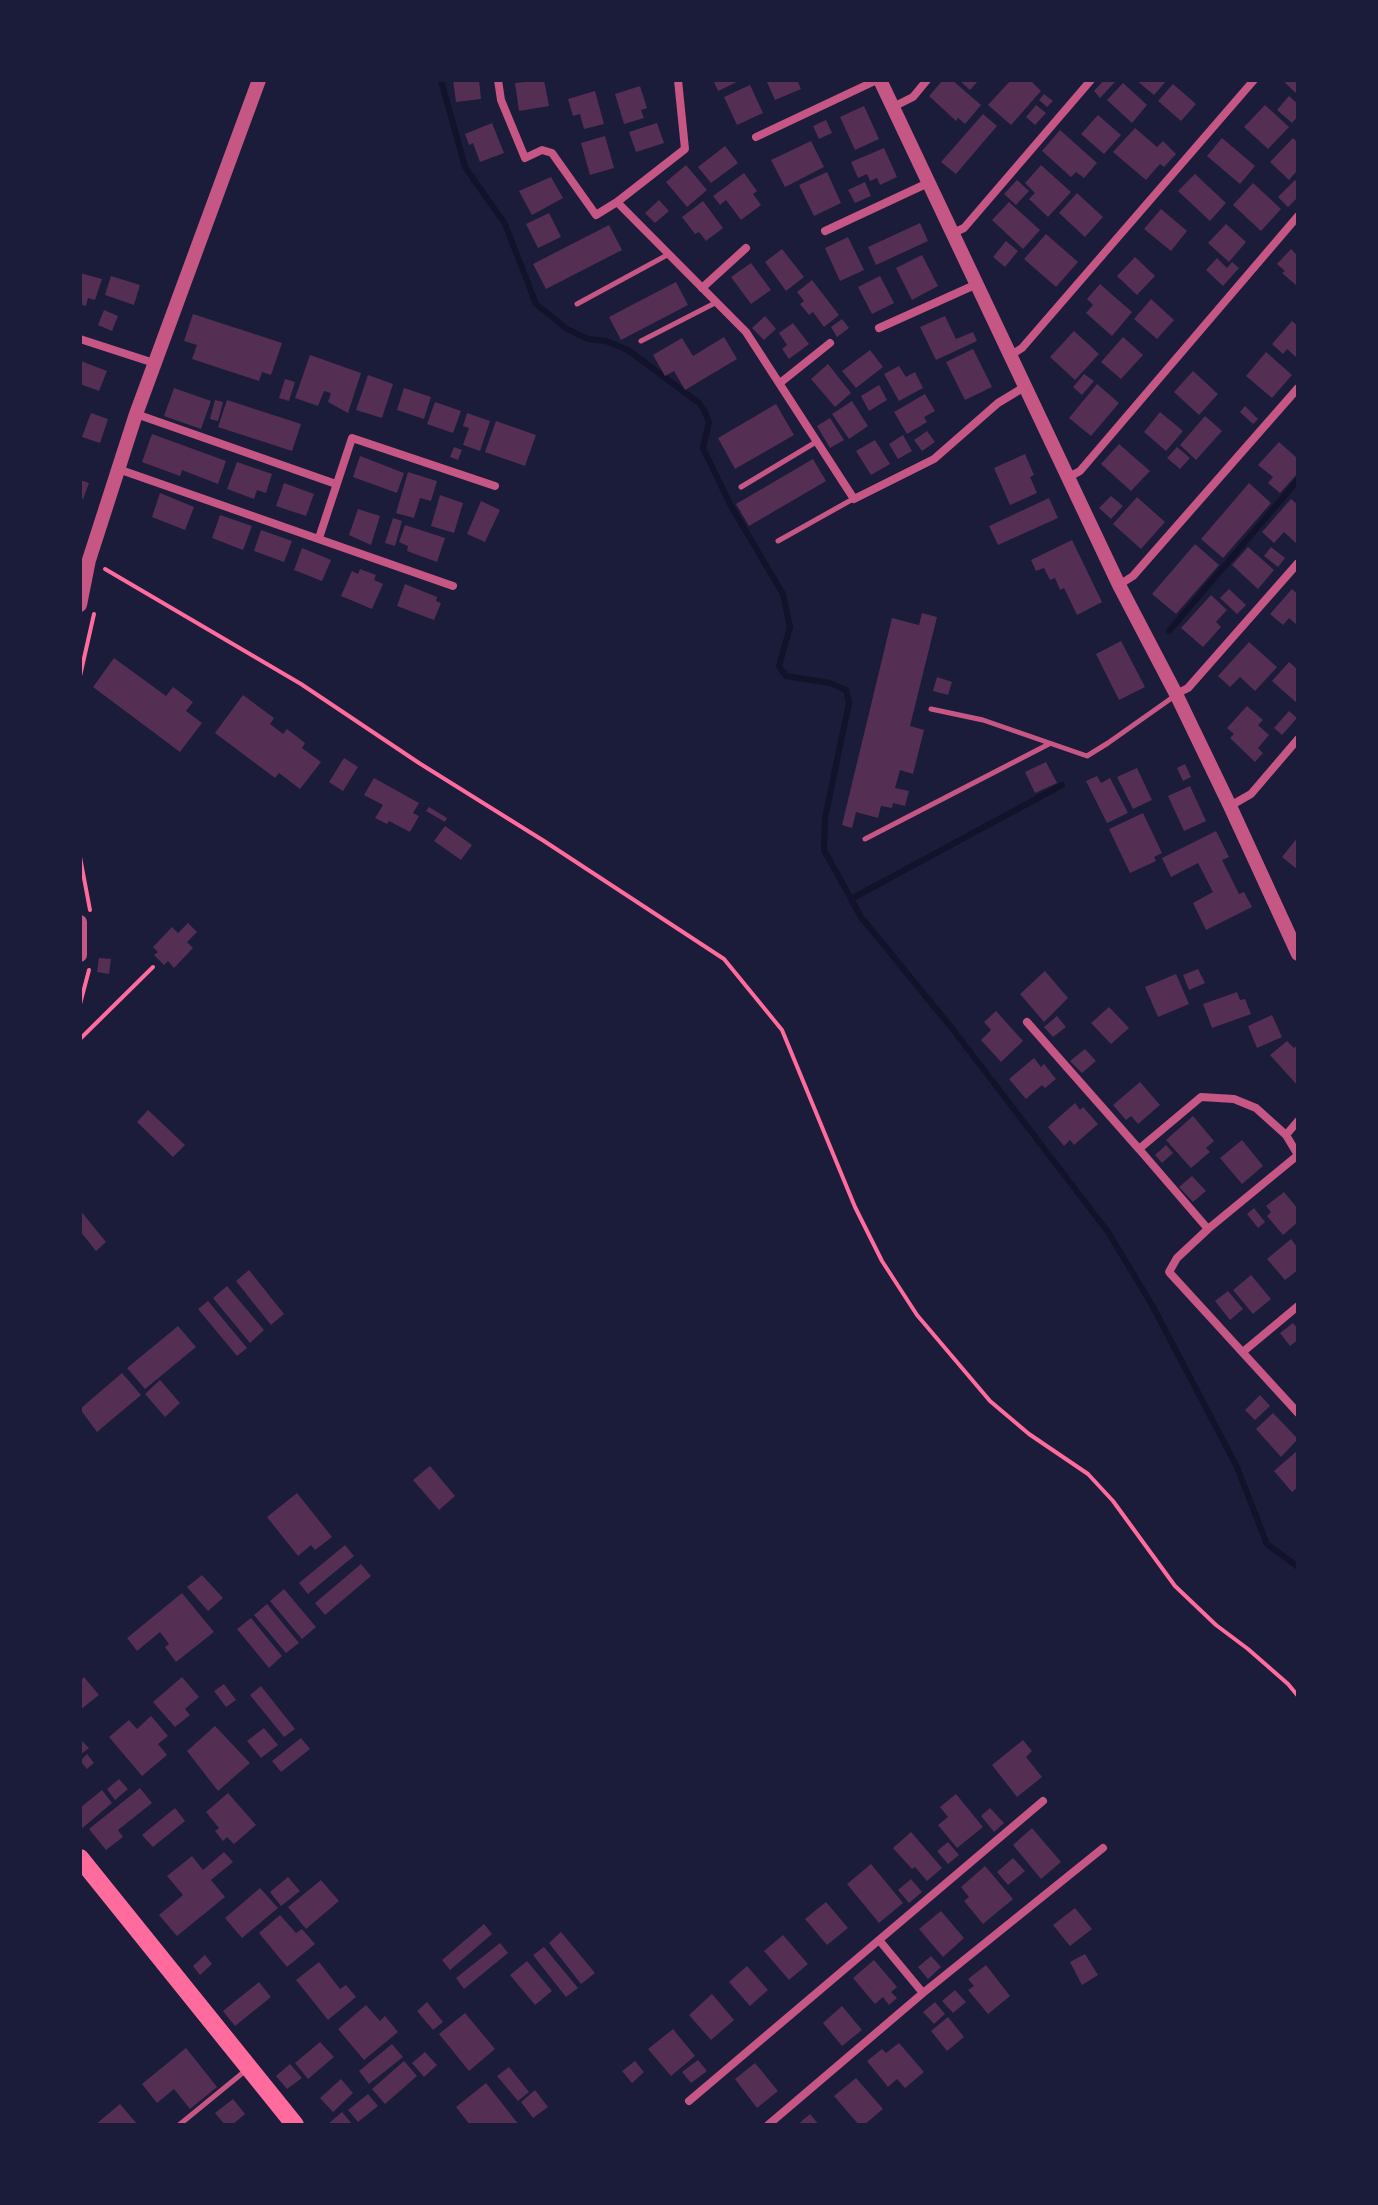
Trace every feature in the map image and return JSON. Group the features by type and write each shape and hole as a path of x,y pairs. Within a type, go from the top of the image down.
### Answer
{"highway":[{"path":"80,1858 295,2125"}],"street":[{"path":"80,605 85,557 259,80"},
{"path":"498,80 501,100 525,158 542,150 552,153 596,215 685,149 678,80"},
{"path":"756,137 878,80 1119,585 1292,927 1298,954"},
{"path":"893,107 913,97 927,80"},
{"path":"953,233 964,228 1091,80"},
{"path":"1011,355 1022,348 1254,80"},
{"path":"825,231 928,183"},
{"path":"617,202 746,332 854,499 934,459 998,403 1026,386"},
{"path":"1069,477 1080,471 1298,216"},
{"path":"702,288 746,248"},
{"path":"879,328 977,284"},
{"path":"80,339 154,363"},
{"path":"780,383 830,343"},
{"path":"1119,585 1133,576 1298,388"},
{"path":"136,414 336,484"},
{"path":"319,538 352,438 495,486"},
{"path":"118,469 453,586"},
{"path":"1176,694 1188,688 1298,563"},
{"path":"1230,806 1251,794 1298,739"},
{"path":"80,922 80,955"},
{"path":"1027,1022 1208,1229"},
{"path":"1139,1149 1201,1097 1225,1097 1256,1108 1286,1135 1298,1155 1208,1229 1177,1258 1169,1272 1298,1413"},
{"path":"1286,1135 1298,1121"},
{"path":"1244,1351 1298,1306"},
{"path":"689,2101 1043,1801"},
{"path":"768,2125 923,1993 1103,1848"},
{"path":"879,1940 923,1993"}],"lane":[{"path":"577,304 669,254"},
{"path":"641,341 717,302"},
{"path":"741,487 817,441"},
{"path":"778,541 854,499"},
{"path":"931,709 983,720 1087,756 1176,694"},
{"path":"865,839 1050,743"},
{"path":"179,2125 249,2068"}],"path":[{"path":"85,557 301,684 724,959 782,1030 855,1207 882,1261 917,1315 990,1401 1029,1434 1088,1474 1113,1501 1175,1586 1298,1696"},
{"path":"80,1039 153,967"}],"building":[{"path":"453,80 479,80 481,99 456,102"},
{"path":"544,80 549,106 519,111 515,83"},
{"path":"713,80 741,80 718,91"},
{"path":"766,80 797,80 801,89 775,100"},
{"path":"943,80 952,80 981,105 965,124 958,118 956,121 929,96"},
{"path":"959,80 979,80 970,90"},
{"path":"1011,80 1030,80 1041,91 1011,125 988,105"},
{"path":"1104,80 1115,82 1100,98 1094,91"},
{"path":"1136,80 1167,80 1154,95"},
{"path":"1282,80 1298,80 1298,95"},
{"path":"1123,83 1147,105 1132,123 1107,100"},
{"path":"1173,84 1196,104 1181,121 1158,101"},
{"path":"750,85 763,113 737,125 724,97"},
{"path":"640,86 647,108 641,110 644,118 624,124 615,94"},
{"path":"595,91 604,124 584,129 580,114 573,116 568,99"},
{"path":"1044,94 1053,101 1047,107 1039,100"},
{"path":"1289,96 1298,104 1298,116 1292,123 1277,110"},
{"path":"1036,105 1046,113 1035,125 1026,117"},
{"path":"1265,105 1289,127 1268,149 1244,127"},
{"path":"864,106 879,139 855,150 840,117"},
{"path":"983,114 997,126 956,174 941,162"},
{"path":"1098,115 1121,135 1104,154 1081,134"},
{"path":"826,120 832,133 819,139 813,126"},
{"path":"492,123 504,153 480,162 473,143 469,145 465,134"},
{"path":"657,123 664,143 636,152 629,132"},
{"path":"1135,128 1157,147 1163,141 1176,154 1164,167 1160,164 1146,180 1113,152"},
{"path":"1060,130 1097,163 1084,178 1076,172 1071,177 1042,151"},
{"path":"605,136 614,168 590,175 581,143"},
{"path":"1222,138 1255,166 1240,184 1207,156"},
{"path":"1293,138 1298,143 1298,174 1296,172 1289,180 1270,162"},
{"path":"811,141 824,167 785,187 771,160"},
{"path":"725,146 738,163 711,183 698,167"},
{"path":"884,148 897,177 880,185 877,178 870,181 867,174 858,178 851,162"},
{"path":"686,165 707,190 687,207 666,182"},
{"path":"1041,165 1071,192 1048,217 1029,199 1035,193 1025,183"},
{"path":"827,172 841,203 814,216 799,185"},
{"path":"744,173 757,191 753,194 761,205 741,220 726,200 720,205 713,196"},
{"path":"1195,174 1226,203 1210,221 1178,191"},
{"path":"551,177 563,198 532,215 519,191"},
{"path":"1017,180 1029,191 1016,205 1004,194"},
{"path":"1295,180 1298,183 1298,197 1288,207 1278,197"},
{"path":"865,182 871,196 855,203 848,190"},
{"path":"1253,183 1281,209 1261,231 1233,205"},
{"path":"1077,193 1103,217 1085,237 1059,213"},
{"path":"659,200 669,211 655,223 645,213"},
{"path":"703,201 723,228 706,241 699,232 695,234 682,217"},
{"path":"1009,202 1040,230 1023,249 992,220"},
{"path":"1161,209 1187,231 1171,251 1144,229"},
{"path":"549,213 561,237 538,248 526,224"},
{"path":"920,223 928,241 876,265 868,247"},
{"path":"1226,224 1246,242 1229,262 1208,243"},
{"path":"609,225 622,250 546,289 533,264"},
{"path":"1046,234 1078,262 1056,287 1024,259"},
{"path":"848,237 864,270 840,281 825,248"},
{"path":"1006,241 1018,251 1005,267 993,257"},
{"path":"782,249 804,277 786,291 765,262"},
{"path":"1291,249 1298,256 1297,286 1277,264"},
{"path":"922,255 938,286 912,300 896,268"},
{"path":"1135,257 1155,276 1137,295 1117,276"},
{"path":"1217,258 1227,268 1232,262 1239,268 1223,286 1206,270"},
{"path":"751,263 771,290 751,304 731,277"},
{"path":"80,273 102,279 95,300 88,298 86,306 80,304"},
{"path":"111,276 140,285 134,305 105,295"},
{"path":"880,276 894,303 872,314 858,287"},
{"path":"812,280 839,315 824,327 813,312 809,315 800,304 804,301 797,292"},
{"path":"676,282 688,305 621,340 609,317"},
{"path":"1100,284 1132,312 1112,336 1086,313 1093,305 1087,299"},
{"path":"1151,299 1174,320 1157,339 1134,319"},
{"path":"104,310 118,316 112,331 98,325"},
{"path":"193,314 282,343 271,375 262,372 259,381 192,359 197,345 184,341"},
{"path":"765,316 776,329 764,340 752,328"},
{"path":"945,316 956,339 973,332 977,341 936,360 920,327"},
{"path":"842,319 849,328 837,337 831,327"},
{"path":"1292,321 1298,326 1298,359 1287,349 1283,354 1272,344"},
{"path":"793,323 809,344 789,359 782,349 787,345 779,333"},
{"path":"1074,331 1099,354 1075,380 1050,357"},
{"path":"724,337 737,359 685,390 674,371 665,376 653,355 682,338 693,356"},
{"path":"1123,337 1143,355 1121,379 1101,362"},
{"path":"973,349 992,387 965,400 946,362"},
{"path":"870,350 883,367 856,388 842,371"},
{"path":"1266,352 1292,375 1272,398 1246,376"},
{"path":"310,355 361,373 348,413 328,402 331,393 324,391 318,406 295,398"},
{"path":"81,361 107,371 99,391 80,384"},
{"path":"828,364 851,393 835,407 811,379"},
{"path":"899,366 906,377 915,372 923,388 899,401 884,374"},
{"path":"1193,371 1218,394 1199,415 1174,392"},
{"path":"1084,374 1094,381 1082,395 1073,387"},
{"path":"368,375 393,384 382,418 356,410"},
{"path":"285,379 295,382 289,401 279,398"},
{"path":"1097,384 1119,403 1091,436 1069,418"},
{"path":"879,385 887,400 869,411 861,396"},
{"path":"174,388 211,401 201,429 164,416"},
{"path":"404,388 431,397 424,419 397,410"},
{"path":"925,394 935,411 924,417 927,422 907,434 894,412"},
{"path":"215,400 223,402 218,421 210,419"},
{"path":"227,400 301,424 292,451 218,427"},
{"path":"852,401 868,426 849,439 832,414"},
{"path":"435,402 461,411 453,433 427,424"},
{"path":"776,404 794,435 735,469 718,438"},
{"path":"1245,406 1258,419 1253,424 1240,412"},
{"path":"1160,412 1183,431 1166,451 1144,432"},
{"path":"91,413 108,419 100,443 82,437"},
{"path":"467,413 490,421 480,451 463,445 469,428 463,426"},
{"path":"1205,416 1222,431 1196,460 1180,445"},
{"path":"830,418 844,440 830,448 817,426"},
{"path":"496,421 536,435 525,466 485,452"},
{"path":"927,431 935,442 922,451 914,440"},
{"path":"152,434 226,461 218,484 182,470 180,476 142,462"},
{"path":"903,435 912,451 898,459 889,444"},
{"path":"875,440 890,464 871,475 856,451"},
{"path":"1279,442 1298,459 1298,473 1280,493 1268,483 1273,477 1258,465"},
{"path":"1119,444 1150,471 1131,491 1101,464"},
{"path":"454,447 462,450 458,460 450,457"},
{"path":"1177,447 1190,458 1180,469 1167,458"},
{"path":"1025,454 1034,475 1030,477 1037,493 1010,505 994,468"},
{"path":"360,456 404,473 397,493 353,477"},
{"path":"813,459 826,481 749,526 736,504"},
{"path":"237,462 272,474 266,493 257,490 254,499 227,489"},
{"path":"408,472 437,481 431,501 420,498 414,518 396,513"},
{"path":"80,480 89,483 83,499 80,498"},
{"path":"284,483 314,494 306,516 276,506"},
{"path":"1249,483 1271,503 1223,558 1201,539"},
{"path":"160,493 194,507 185,530 152,517"},
{"path":"440,495 463,503 454,533 431,526"},
{"path":"1111,496 1123,506 1111,519 1099,508"},
{"path":"1137,497 1165,522 1141,549 1113,524"},
{"path":"1049,498 1058,518 998,545 989,526"},
{"path":"1291,499 1298,505 1298,545 1284,532 1274,543 1262,532"},
{"path":"481,501 500,510 485,542 467,534"},
{"path":"358,509 380,516 371,545 349,535"},
{"path":"220,515 252,526 243,550 212,538"},
{"path":"393,518 402,521 395,546 385,543"},
{"path":"405,525 445,538 437,562 407,551 408,546 399,542"},
{"path":"261,530 292,541 284,562 254,551"},
{"path":"1072,540 1102,602 1077,615 1064,588 1060,590 1055,578 1050,580 1044,568 1036,571 1031,560"},
{"path":"1195,544 1219,565 1176,614 1152,594"},
{"path":"1248,547 1274,570 1258,589 1232,565"},
{"path":"1271,547 1285,558 1278,567 1264,556"},
{"path":"302,548 331,560 322,581 294,570"},
{"path":"360,569 376,575 374,580 383,584 372,609 341,596 352,571 358,574"},
{"path":"405,584 437,597 436,601 441,603 434,620 397,606"},
{"path":"1229,589 1246,605 1237,614 1220,598"},
{"path":"1292,589 1298,594 1298,626 1289,618 1283,625 1270,614"},
{"path":"1211,595 1227,610 1216,622 1221,627 1203,647 1181,628"},
{"path":"922,613 937,617 910,726 924,730 913,774 900,770 895,788 909,791 905,806 893,803 892,808 881,806 878,818 856,812 852,828 842,825 892,618 919,625"},
{"path":"1121,641 1145,687 1119,700 1096,654"},
{"path":"1249,642 1277,667 1255,691 1240,677 1230,687 1218,676"},
{"path":"114,658 166,696 173,687 193,702 186,711 202,723 180,752 93,687"},
{"path":"1289,662 1298,670 1298,704 1272,681"},
{"path":"937,677 952,682 948,695 933,691"},
{"path":"243,695 274,718 270,724 283,734 287,729 305,743 302,748 321,762 300,789 279,773 275,778 215,733"},
{"path":"1247,706 1263,720 1258,725 1269,735 1258,748 1263,753 1255,762 1230,738 1234,734 1227,728"},
{"path":"1289,711 1297,718 1282,735 1274,728"},
{"path":"344,758 358,767 343,791 329,782"},
{"path":"1046,762 1057,783 1035,793 1025,772"},
{"path":"1185,764 1191,777 1183,781 1177,768"},
{"path":"1137,768 1152,800 1133,809 1117,777"},
{"path":"1097,776 1101,783 1110,778 1128,813 1107,823 1086,781"},
{"path":"374,778 419,803 413,813 419,816 410,832 389,821 387,824 375,818 383,805 364,795"},
{"path":"1190,786 1206,821 1184,831 1168,796"},
{"path":"429,807 447,818 445,822 426,811"},
{"path":"1143,813 1162,853 1154,857 1156,861 1130,873 1109,829"},
{"path":"445,826 472,845 461,860 434,841"},
{"path":"1216,831 1229,857 1222,860 1239,894 1244,892 1252,907 1206,930 1193,903 1213,892 1198,863 1171,877 1162,858"},
{"path":"1298,837 1298,870 1282,857"},
{"path":"188,923 197,932 187,942 193,948 174,968 168,961 164,965 154,955 158,952 153,947 172,927 178,933"},
{"path":"99,958 111,959 109,974 97,972"},
{"path":"1198,969 1205,983 1189,990 1183,975"},
{"path":"1045,971 1068,998 1044,1022 1020,994"},
{"path":"1176,974 1189,1004 1158,1017 1145,987"},
{"path":"1237,992 1240,1000 1245,999 1251,1014 1212,1028 1203,1004"},
{"path":"1109,1007 1129,1028 1111,1044 1091,1023"},
{"path":"996,1011 1023,1041 1001,1062 981,1040 991,1030 984,1022"},
{"path":"1272,1015 1282,1037 1257,1048 1248,1026"},
{"path":"1057,1016 1066,1027 1053,1037 1044,1027"},
{"path":"1287,1041 1294,1048 1298,1045 1298,1086 1270,1055"},
{"path":"1085,1049 1096,1061 1082,1073 1070,1061"},
{"path":"1034,1058 1041,1067 1044,1064 1056,1079 1045,1088 1042,1085 1026,1099 1009,1079"},
{"path":"1140,1082 1160,1105 1138,1124 1131,1116 1126,1120 1113,1105"},
{"path":"1075,1103 1080,1110 1083,1107 1098,1124 1074,1145 1070,1140 1064,1146 1048,1127"},
{"path":"148,1110 185,1145 173,1157 137,1122"},
{"path":"1193,1116 1214,1141 1206,1148 1210,1152 1191,1168 1166,1140"},
{"path":"1242,1140 1263,1166 1242,1184 1220,1158"},
{"path":"1166,1145 1173,1153 1162,1163 1155,1155"},
{"path":"1192,1176 1206,1191 1193,1202 1179,1187"},
{"path":"1284,1192 1298,1209 1298,1222 1283,1235 1267,1216 1271,1212 1266,1206"},
{"path":"1254,1208 1265,1222 1258,1228 1247,1214"},
{"path":"80,1210 106,1242 96,1251 80,1231"},
{"path":"1291,1239 1298,1248 1298,1270 1285,1280 1267,1259"},
{"path":"249,1270 284,1314 271,1325 236,1281"},
{"path":"1251,1275 1271,1299 1253,1314 1233,1290"},
{"path":"227,1286 264,1330 250,1343 213,1298"},
{"path":"1228,1291 1243,1309 1230,1320 1215,1301"},
{"path":"208,1301 247,1348 237,1356 198,1309"},
{"path":"1293,1323 1298,1329 1298,1340 1290,1346 1280,1333"},
{"path":"178,1326 196,1347 145,1389 127,1368"},
{"path":"122,1373 141,1395 97,1432 80,1409"},
{"path":"160,1380 180,1403 165,1417 145,1394"},
{"path":"1260,1395 1270,1406 1255,1420 1245,1410"},
{"path":"1273,1413 1298,1439 1281,1457 1256,1429"},
{"path":"1298,1450 1298,1487 1292,1492 1274,1471"},
{"path":"430,1466 455,1496 439,1510 413,1480"},
{"path":"297,1493 332,1537 315,1550 311,1545 298,1556 267,1517"},
{"path":"345,1545 354,1556 308,1594 299,1583"},
{"path":"361,1564 371,1576 325,1615 315,1603"},
{"path":"202,1575 223,1598 208,1611 187,1587"},
{"path":"284,1589 316,1627 302,1639 270,1601"},
{"path":"182,1593 214,1632 176,1662 165,1647 169,1644 160,1632 137,1651 127,1638"},
{"path":"267,1604 299,1643 286,1653 254,1615"},
{"path":"251,1618 282,1656 269,1668 237,1629"},
{"path":"84,1677 99,1695 80,1710 80,1681"},
{"path":"182,1677 199,1697 185,1709 190,1715 175,1727 153,1702"},
{"path":"224,1684 236,1700 226,1707 214,1691"},
{"path":"261,1686 295,1729 284,1737 250,1695"},
{"path":"151,1716 168,1736 158,1744 167,1755 142,1776 109,1737 129,1720 137,1729"},
{"path":"215,1726 250,1763 218,1791 187,1751"},
{"path":"264,1728 278,1745 261,1758 247,1741"},
{"path":"301,1738 310,1749 281,1772 272,1761"},
{"path":"80,1739 89,1748 80,1755"},
{"path":"1023,1740 1032,1751 1026,1757 1042,1777 1017,1797 992,1765"},
{"path":"87,1754 94,1763 87,1769 80,1761"},
{"path":"119,1779 128,1789 115,1800 107,1789"},
{"path":"140,1788 152,1803 118,1830 123,1837 106,1850 89,1829"},
{"path":"102,1790 112,1803 80,1830 80,1808"},
{"path":"228,1793 256,1825 234,1844 227,1837 223,1841 215,1831 219,1828 206,1812"},
{"path":"956,1794 983,1827 957,1848 938,1825 948,1817 940,1807"},
{"path":"175,1808 185,1821 153,1847 142,1835"},
{"path":"990,1808 1004,1823 994,1832 981,1816"},
{"path":"1032,1828 1061,1862 1041,1879 1013,1845"},
{"path":"911,1832 942,1868 927,1881 893,1848"},
{"path":"948,1842 959,1855 948,1864 937,1851"},
{"path":"224,1852 233,1862 211,1880 225,1897 177,1936 159,1915 183,1895 167,1876 192,1856 203,1870"},
{"path":"1013,1858 1025,1871 1008,1885 997,1872"},
{"path":"871,1864 903,1903 879,1923 847,1884"},
{"path":"985,1866 1013,1899 983,1924 964,1901 969,1897 961,1887"},
{"path":"288,1877 300,1891 281,1906 270,1892"},
{"path":"911,1879 922,1892 909,1903 898,1890"},
{"path":"321,1880 339,1901 306,1929 288,1907"},
{"path":"260,1888 278,1908 242,1938 225,1918"},
{"path":"826,1902 848,1928 827,1945 805,1919"},
{"path":"1075,1908 1092,1929 1070,1946 1053,1925"},
{"path":"941,1911 964,1938 943,1957 919,1929"},
{"path":"280,1915 296,1933 302,1929 315,1944 287,1967 259,1933"},
{"path":"484,1924 492,1934 450,1970 442,1960"},
{"path":"561,1932 595,1973 581,1984 549,1943"},
{"path":"783,1935 808,1964 789,1980 764,1951"},
{"path":"500,1943 508,1953 464,1989 456,1978"},
{"path":"544,1947 578,1988 566,1997 533,1955"},
{"path":"1085,1954 1098,1975 1082,1985 1070,1962"},
{"path":"205,1955 212,1964 200,1975 193,1966"},
{"path":"931,1956 941,1967 928,1979 918,1967"},
{"path":"874,1960 897,1987 891,1992 897,1998 889,2005 883,1997 875,2004 853,1978"},
{"path":"527,1961 552,1991 535,2005 510,1975"},
{"path":"319,1962 340,1989 346,1985 356,1997 328,2020 296,1980"},
{"path":"986,1965 1010,1996 988,2014 968,1990 974,1986 968,1979"},
{"path":"747,1966 768,1990 750,2006 729,1982"},
{"path":"259,1982 271,1997 235,2026 223,2011"},
{"path":"955,1990 966,2002 953,2013 942,2001"},
{"path":"712,1994 734,2020 711,2040 689,2015"},
{"path":"427,2002 443,2022 433,2030 417,2011"},
{"path":"935,2002 945,2014 934,2024 923,2012"},
{"path":"366,2005 380,2021 385,2016 398,2032 364,2060 338,2029"},
{"path":"842,2006 862,2030 842,2046 823,2023"},
{"path":"465,2013 495,2049 469,2071 439,2034"},
{"path":"948,2017 964,2037 947,2051 931,2031"},
{"path":"673,2029 695,2056 671,2076 648,2049"},
{"path":"320,2042 334,2057 308,2079 295,2063"},
{"path":"899,2043 924,2072 905,2088 897,2079 888,2087 867,2061 882,2049 886,2053"},
{"path":"392,2044 403,2057 369,2084 359,2071"},
{"path":"186,2048 217,2087 190,2109 174,2089 157,2103 142,2084"},
{"path":"425,2052 437,2065 424,2077 412,2063"},
{"path":"698,2060 707,2071 691,2083 682,2072"},
{"path":"404,2061 417,2076 385,2104 372,2089"},
{"path":"635,2061 644,2072 632,2083 622,2071"},
{"path":"755,2063 778,2091 757,2108 735,2079"},
{"path":"290,2064 302,2078 287,2089 276,2076"},
{"path":"509,2067 529,2092 518,2101 497,2076"},
{"path":"856,2078 883,2109 864,2125 859,2125 834,2096"},
{"path":"341,2079 353,2093 333,2112 320,2098"},
{"path":"486,2083 519,2125 470,2125 456,2107"},
{"path":"535,2090 548,2107 533,2118 521,2102"},
{"path":"368,2094 378,2106 358,2122 348,2110"},
{"path":"233,2099 245,2114 232,2125 225,2125 215,2113"},
{"path":"120,2104 138,2125 95,2125"},
{"path":"342,2112 353,2125 327,2125"},
{"path":"810,2114 819,2125 797,2125"}],"waterway":[{"path":"441,80 465,167 505,224 536,304 567,329 588,339 606,341 628,350 704,410 709,422 703,448 731,506 783,594 790,627 779,666 786,676 830,683 846,690 849,703 825,818 824,850 861,917 951,1027 1108,1232 1152,1305 1236,1465 1267,1544 1298,1567"},
{"path":"1169,631 1298,480"},
{"path":"851,899 1062,785"}]}
